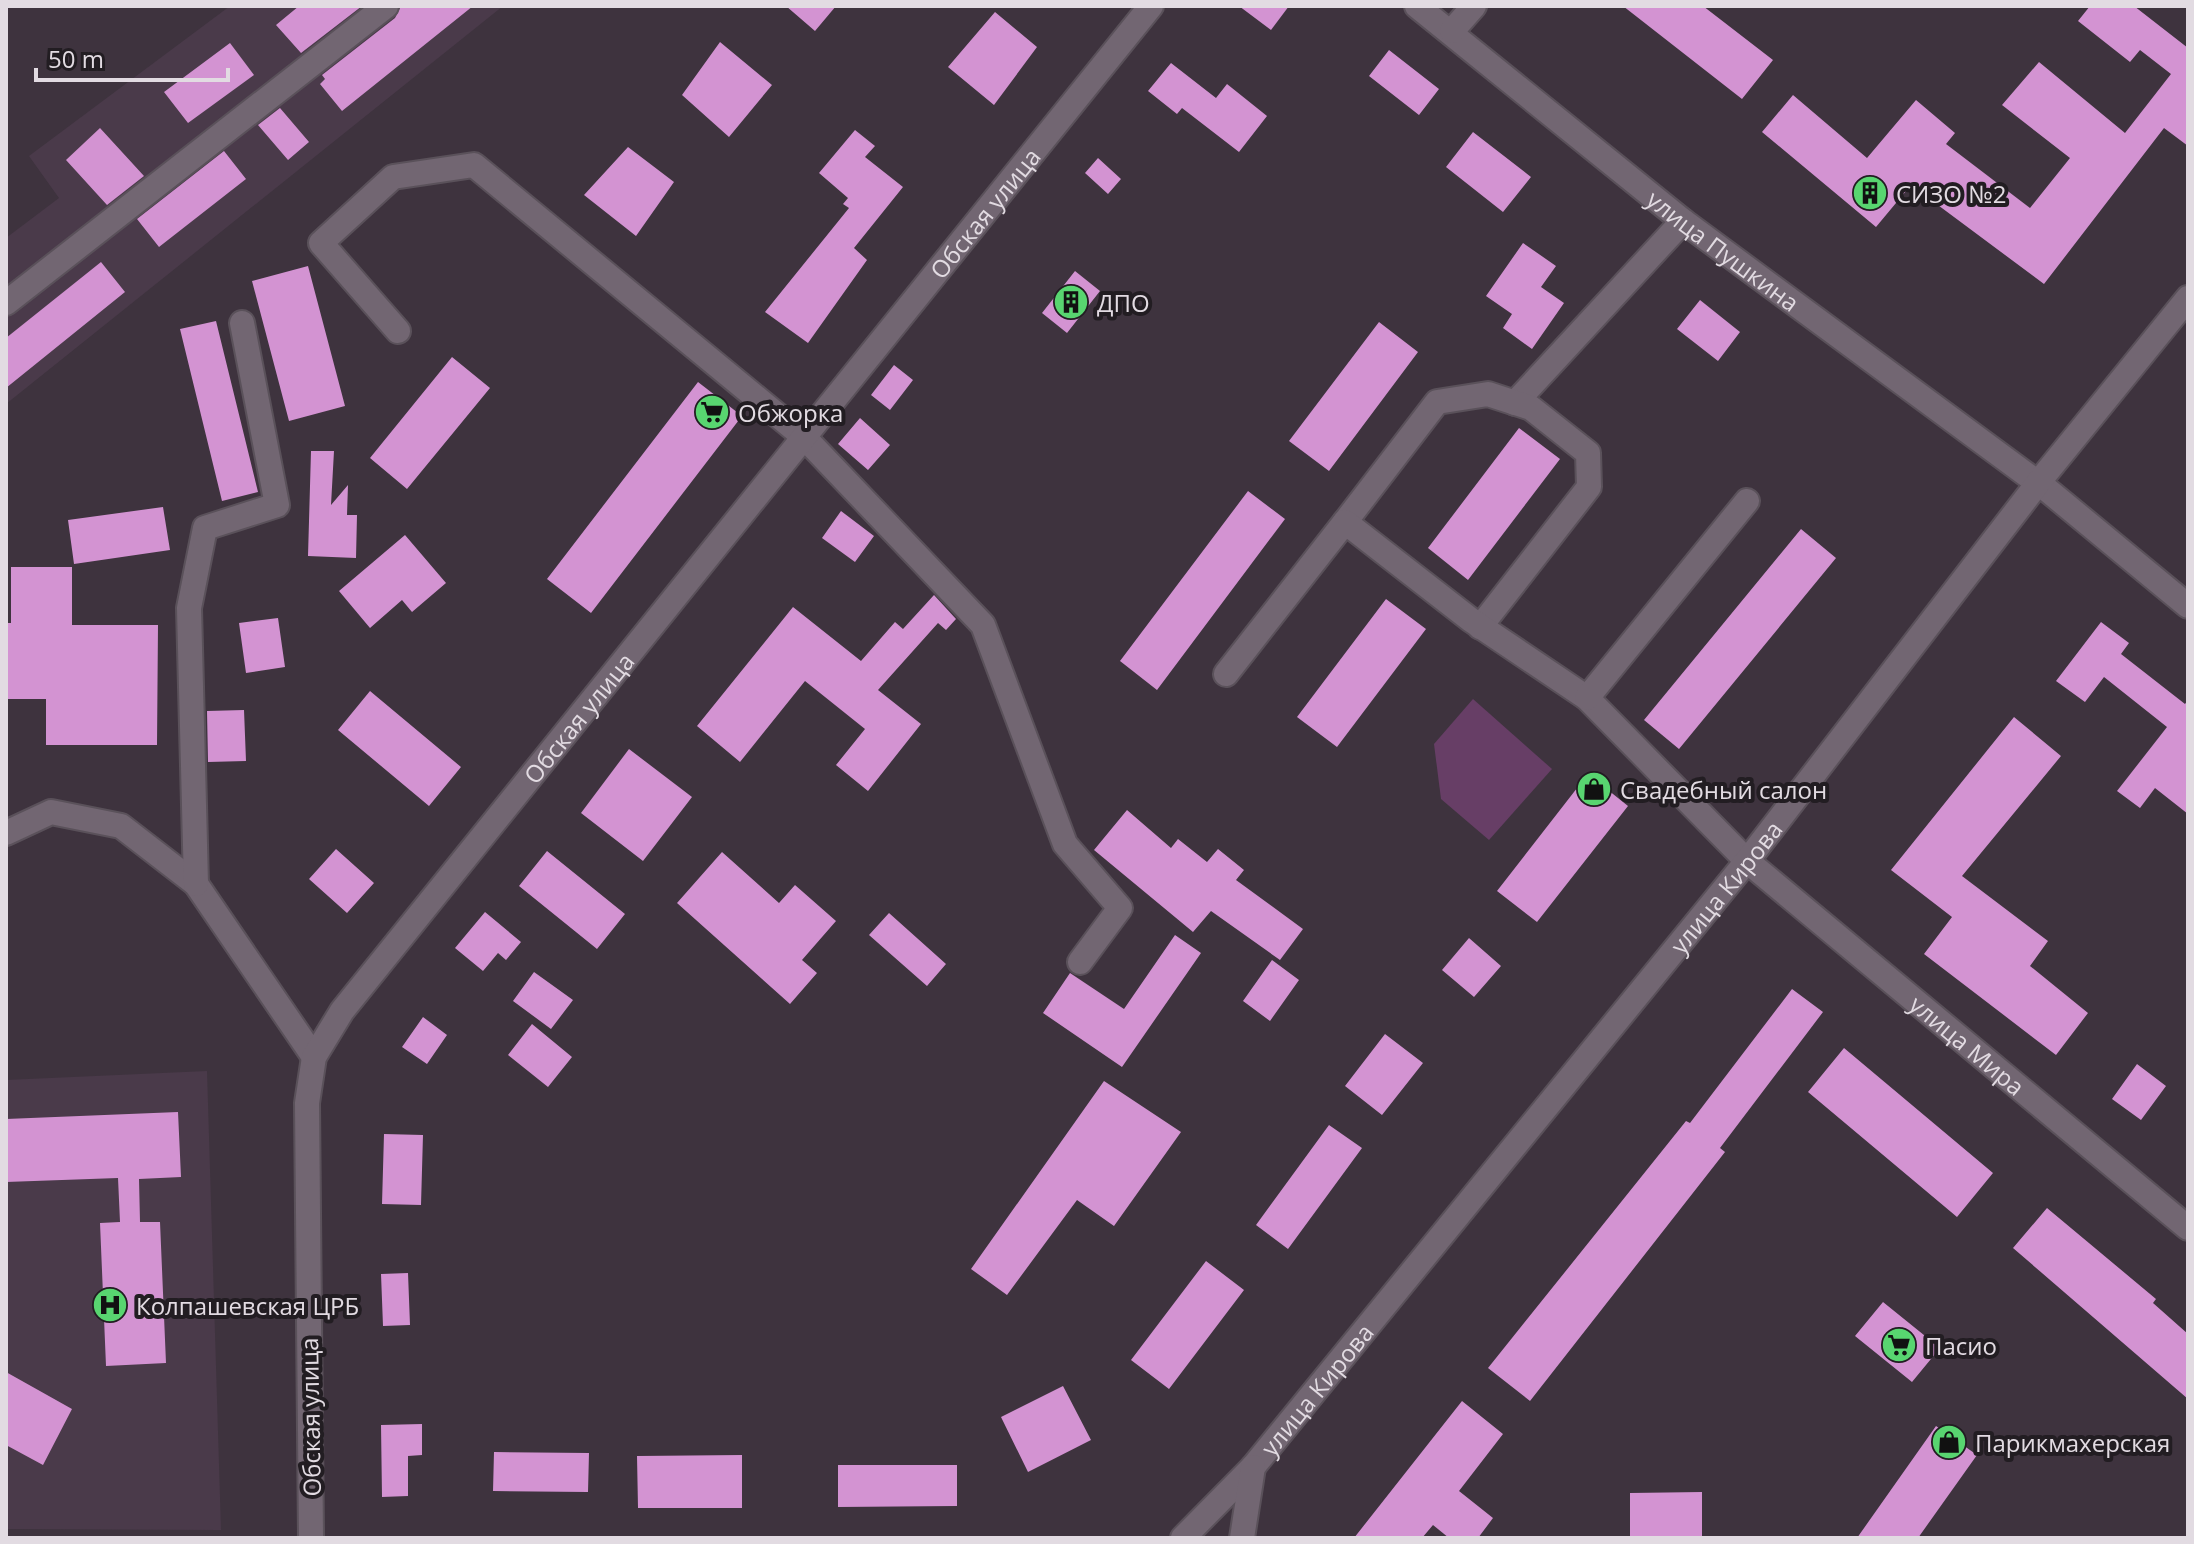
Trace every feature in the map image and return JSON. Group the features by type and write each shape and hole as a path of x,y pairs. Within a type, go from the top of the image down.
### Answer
{"street":[{"path":"6,303 386,6"},
{"name":"Обская улица","path":"311,1538 307,1103 314,1057 352,998 1150,6"},
{"name":"улица Пушкина","path":"1417,6 1452,31 1683,221 2038,483 2188,606"},
{"path":"1452,31 1474,6"},
{"path":"398,331 321,243 393,177 474,165 804,437 983,625 1065,844 1120,908 1080,962"},
{"path":"1515,403 1683,221"},
{"name":"улица Кирова","path":"1183,1538 1253,1467 1747,861 2038,483 2188,298"},
{"path":"196,884 189,608 205,528 277,505 242,323"},
{"path":"1226,674 1437,402 1488,394 1531,408 1588,453 1589,487 1480,627"},
{"path":"1587,698 1747,501"},
{"name":"улица Мира","path":"1345,522 1480,627 1587,698 1747,861 2188,1228"},
{"path":"6,833 51,812 121,826 196,884 314,1057"},
{"path":"1242,1538 1253,1467"}],"shaded area":[{"path":"230,6 503,6 6,404 6,238 59,198 29,156"},
{"path":"1473,699 1552,769 1489,840 1441,799 1434,744"},
{"name":"Колпашевская ЦРБ","path":"207,1071 221,1530 6,1529 6,1080"}],"building":[{"path":"299,6 362,6 301,53 276,25"},
{"path":"401,6 473,6 342,111 320,84 325,79 322,75 395,18"},
{"path":"786,6 836,6 815,31"},
{"path":"1239,6 1289,6 1271,30"},
{"path":"1623,6 1703,6 1773,60 1742,99"},
{"path":"2090,6 2134,6 2188,48 2188,146 2164,128 2044,284 1911,185 1876,227 1762,132 1793,95 1867,158 1916,100 1955,133 1946,144 2030,208 2070,158 2002,105 2039,62 2125,133 2171,74 2140,50 2130,62 2078,21"},
{"path":"995,12 1037,47 994,105 948,67"},
{"path":"720,42 772,85 729,137 682,95"},
{"path":"230,43 254,75 188,123 164,92"},
{"path":"1389,50 1439,89 1419,115 1369,76"},
{"path":"1171,63 1216,98 1227,84 1267,116 1239,152 1182,108 1177,114 1148,91"},
{"path":"280,108 309,142 288,160 258,125"},
{"path":"100,128 144,176 107,205 66,160"},
{"path":"855,130 875,146 865,157 903,187 854,248 867,260 808,343 765,312 849,208 843,204 848,198 819,173"},
{"path":"1473,132 1531,177 1503,212 1446,167"},
{"path":"628,147 674,182 636,236 584,195"},
{"path":"224,151 246,179 159,247 137,219"},
{"path":"1098,158 1121,179 1108,194 1085,173"},
{"path":"1523,243 1556,266 1541,287 1564,303 1532,349 1503,328 1512,314 1486,296"},
{"path":"101,262 125,292 6,388 6,338"},
{"path":"308,266 345,406 289,421 252,281"},
{"name":"ДПО","path":"1075,271 1100,291 1067,333 1042,313"},
{"path":"1700,300 1740,332 1718,361 1677,329"},
{"path":"216,321 258,492 222,501 180,329"},
{"path":"1379,322 1418,352 1329,471 1289,441"},
{"path":"452,357 490,388 407,489 370,458"},
{"path":"894,365 913,380 890,410 871,395"},
{"path":"698,382 742,416 591,613 547,579"},
{"path":"860,418 890,445 868,470 838,444"},
{"path":"1519,428 1560,459 1468,580 1428,548"},
{"path":"311,451 334,451 331,505 348,485 347,515 357,515 356,558 308,556"},
{"path":"1248,491 1285,519 1157,690 1120,661"},
{"path":"163,507 170,550 74,564 68,520"},
{"path":"841,511 874,536 855,562 822,538"},
{"path":"1801,529 1836,558 1679,749 1644,720"},
{"path":"405,535 446,583 412,612 402,600 370,628 339,591"},
{"path":"11,567 72,567 72,625 158,625 157,745 46,745 46,699 6,699 6,623 11,623"},
{"path":"934,595 956,619 946,630 938,623 878,690 921,724 868,791 836,765 865,729 805,681 740,762 697,726 793,607 861,661 895,622 903,629"},
{"path":"1386,599 1426,629 1337,747 1297,717"},
{"path":"278,618 285,667 246,673 239,623"},
{"path":"2101,622 2129,643 2121,654 2185,704 2188,700 2188,814 2155,788 2140,808 2117,791 2167,727 2104,677 2085,702 2056,681"},
{"path":"370,691 461,767 429,806 338,730"},
{"path":"244,710 246,761 208,762 207,711"},
{"path":"2014,717 2061,756 1962,876 2048,941 2030,966 2088,1013 2056,1055 1924,954 1952,917 1891,870"},
{"path":"629,749 692,797 643,861 581,813"},
{"path":"1588,774 1628,806 1537,922 1497,891"},
{"path":"1127,810 1171,848 1178,839 1207,862 1218,849 1244,870 1236,880 1303,929 1280,960 1211,911 1193,932 1094,850"},
{"path":"336,849 374,883 347,913 309,879"},
{"path":"547,851 625,914 597,949 519,886"},
{"path":"722,852 779,903 795,885 836,921 802,960 817,973 790,1004 677,903"},
{"path":"485,912 521,942 506,960 498,953 483,971 455,948"},
{"path":"889,913 946,964 927,986 869,935"},
{"path":"1175,935 1201,953 1122,1067 1043,1013 1070,973 1124,1009"},
{"path":"1469,938 1501,966 1474,997 1442,970"},
{"path":"1272,960 1299,980 1270,1021 1243,1001"},
{"path":"534,972 573,1000 551,1029 513,1001"},
{"path":"1792,989 1823,1012 1720,1148 1725,1152 1530,1401 1488,1368 1686,1121 1690,1123"},
{"path":"423,1017 447,1035 427,1064 402,1047"},
{"path":"532,1024 572,1057 548,1087 508,1055"},
{"path":"1385,1034 1423,1063 1382,1115 1345,1086"},
{"path":"1844,1048 1993,1173 1957,1217 1808,1092"},
{"path":"2137,1064 2166,1086 2141,1120 2112,1099"},
{"path":"1104,1081 1181,1132 1114,1226 1077,1200 1007,1295 971,1269"},
{"path":"178,1112 181,1177 139,1179 140,1222 160,1222 166,1363 106,1366 100,1223 120,1222 118,1178 6,1182 6,1119"},
{"path":"1329,1125 1362,1148 1288,1249 1256,1225"},
{"path":"384,1134 423,1135 421,1205 382,1204"},
{"path":"2047,1208 2156,1299 2153,1303 2188,1334 2188,1399 2013,1248"},
{"path":"1206,1261 1244,1290 1169,1389 1131,1360"},
{"path":"408,1273 410,1325 383,1326 381,1274"},
{"path":"1883,1302 1940,1348 1912,1382 1855,1336"},
{"path":"6,1372 72,1409 43,1465 6,1445"},
{"path":"1063,1386 1091,1440 1028,1472 1001,1417"},
{"path":"1462,1401 1503,1434 1459,1491 1493,1518 1478,1538 1449,1538 1433,1525 1422,1538 1354,1538"},
{"path":"422,1424 422,1455 408,1456 408,1496 382,1497 381,1425"},
{"path":"1936,1426 1977,1455 1918,1538 1857,1538"},
{"path":"494,1452 589,1453 588,1492 493,1491"},
{"path":"742,1455 742,1508 638,1508 637,1456"},
{"path":"838,1465 957,1465 957,1506 838,1507"},
{"path":"1702,1492 1702,1538 1630,1538 1630,1493"}],"place":[{"name":"СИЗО №2","path":"1870,193"},
{"name":"ДПО","path":"1071,302"},
{"name":"Обжорка","path":"712,412"},
{"name":"Свадебный салон","path":"1594,789"},
{"name":"Колпашевская ЦРБ","path":"110,1305"},
{"name":"Пасио","path":"1899,1345"},
{"name":"Парикмахерская","path":"1949,1442"}]}
